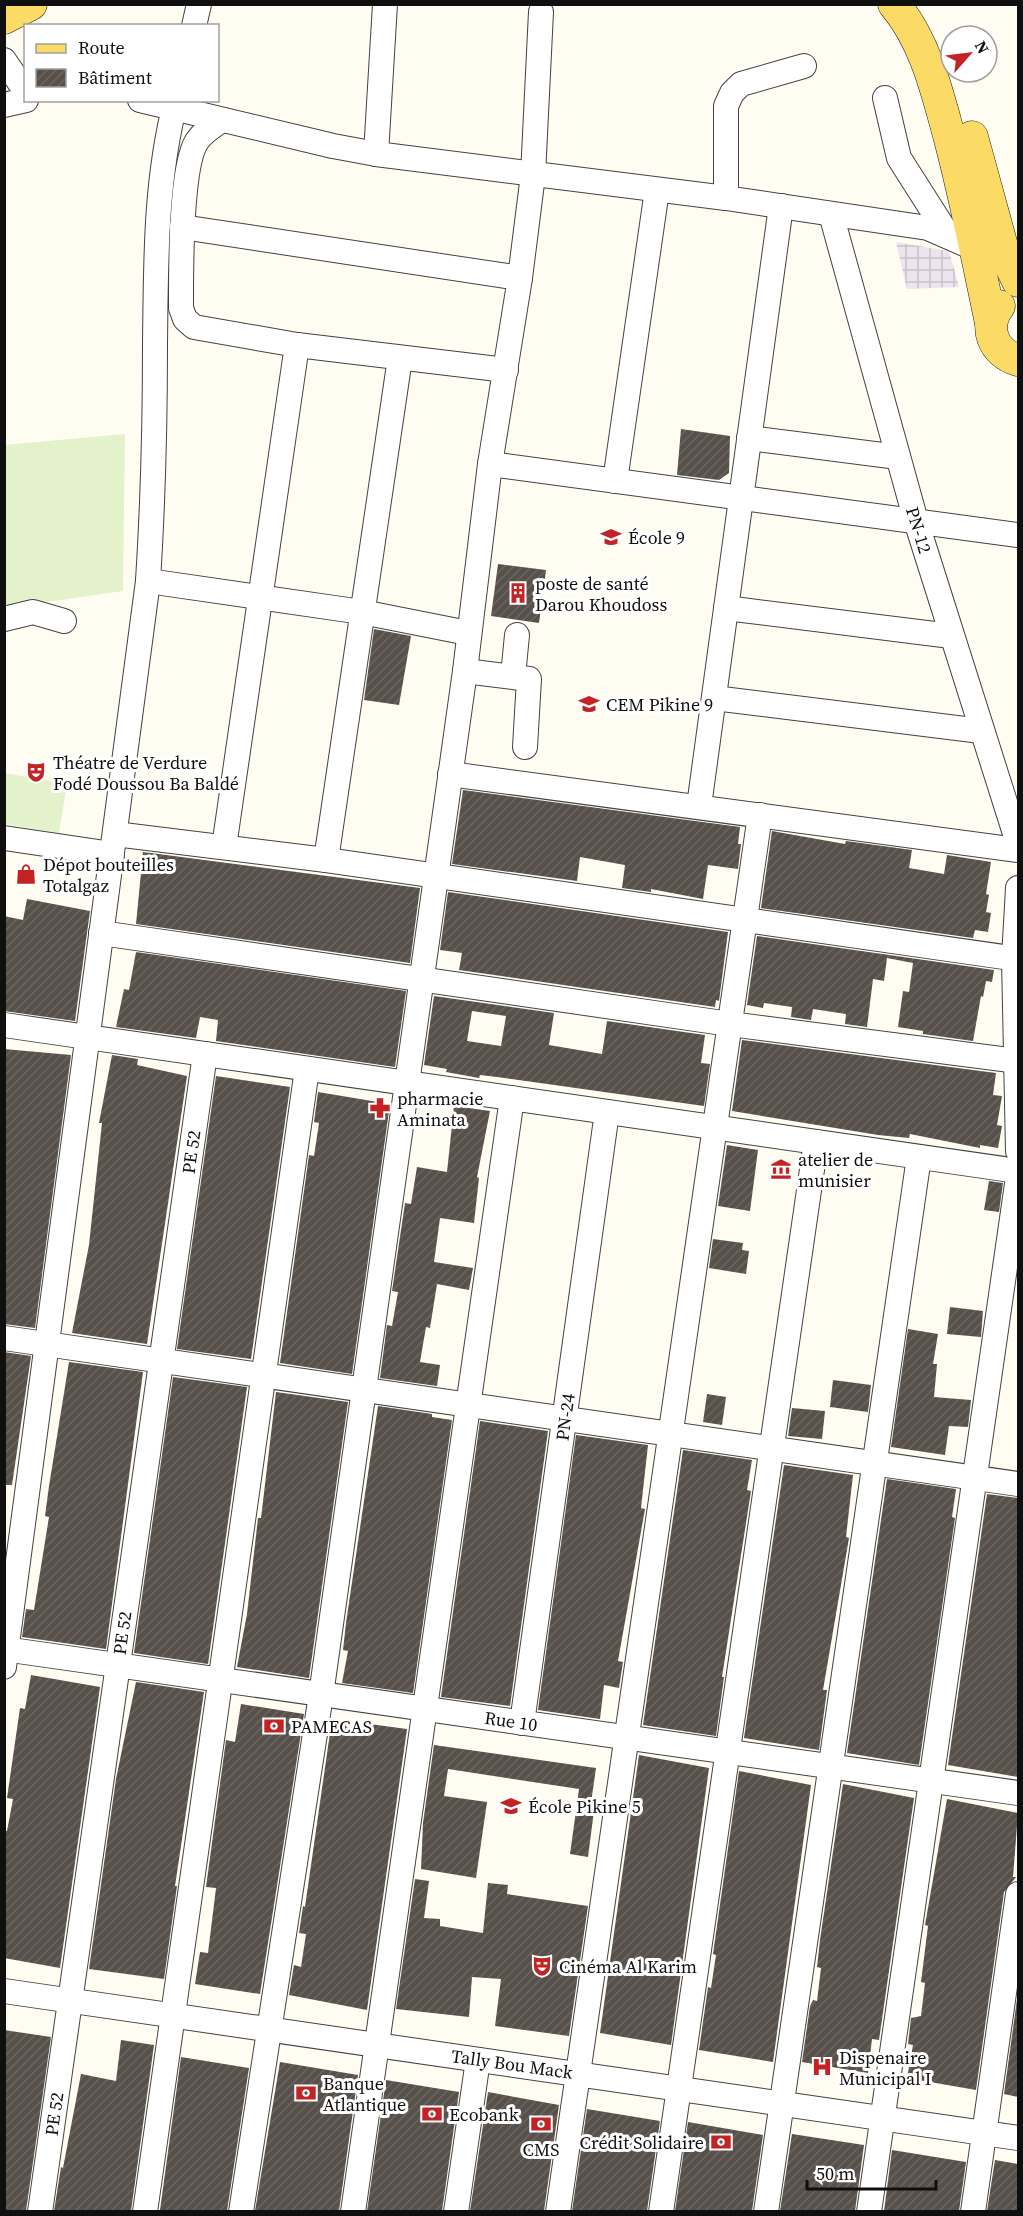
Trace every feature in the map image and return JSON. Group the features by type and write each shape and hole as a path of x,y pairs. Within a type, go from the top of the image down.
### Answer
{"main road":[{"path":"4,18 31,4"},
{"path":"894,4 915,35 934,81 976,249 994,343 1015,362"},
{"path":"920,4 939,38"},
{"path":"956,84 1003,250 1018,281"},
{"path":"991,323 1001,304 1018,296"}],"street":[{"path":"195,24 199,4"},
{"path":"376,154 385,4"},
{"path":"241,2211 321,1695 465,671 490,464 520,278 533,174 541,12"},
{"path":"4,60 24,89"},
{"path":"726,198 726,106 732,93 741,84 804,66"},
{"path":"885,98 899,158 938,232"},
{"path":"4,105 24,100"},
{"path":"158,102 175,104 222,120 376,154 781,206 938,232 976,249"},
{"path":"5,1655 148,581 154,490 157,225 164,158 175,104"},
{"path":"222,120 197,140 191,154 182,227 181,308 185,319 194,327 297,345 506,370"},
{"path":"615,481 657,190"},
{"path":"699,806 781,206"},
{"name":"PN-12","path":"831,214 916,521 1018,843"},
{"path":"182,227 520,278"},
{"path":"224,847 258,599 297,345"},
{"path":"326,860 400,358"},
{"path":"749,438 898,458"},
{"path":"490,464 1018,535"},
{"path":"148,581 258,599 362,612 468,633"},
{"path":"726,608 951,636"},
{"path":"4,619 33,612 64,621"},
{"path":"513,676 517,635"},
{"path":"465,671 529,679 525,747"},
{"path":"714,698 981,730"},
{"path":"450,774 1018,850"},
{"path":"558,2211 760,815"},
{"path":"4,838 224,847 1016,958"},
{"path":"1018,888 1016,958 1018,1151"},
{"path":"101,933 730,1024 1017,1061"},
{"path":"4,1025 1018,1171"},
{"name":"PE 52","path":"40,2211 205,1054"},
{"path":"145,2211 307,1069"},
{"path":"353,2211 512,1098"},
{"name":"PN-24","path":"522,1723 607,1112"},
{"path":"661,2211 816,1142"},
{"path":"766,2211 919,1157"},
{"path":"869,2211 1018,1177"},
{"path":"4,1338 1018,1485"},
{"name":"Rue 10","path":"5,1655 118,1665 1018,1794"},
{"path":"973,2211 1018,1894"},
{"name":"Tally Bou Mack","path":"4,1991 1018,2138"},
{"path":"456,2211 478,2060"}],"shaded area":[{"path":"896,242 949,251 959,287 907,289"}],"green space":[{"path":"125,434 123,591 5,608 4,445"},
{"path":"5,773 67,784 59,833 5,824"}],"building":[{"path":"681,429 730,436 729,473 719,480 677,475"},
{"name":"poste de santé Darou Khoudoss","path":"498,564 546,570 539,623 491,616"},
{"path":"374,629 411,636 399,705 364,700"},
{"path":"463,790 740,827 738,844 741,844 738,869 708,865 703,899 651,889 651,892 622,888 625,865 580,857 577,881 452,864"},
{"path":"772,831 845,844 846,841 912,850 909,868 944,874 947,855 991,862 986,894 989,895 986,912 991,913 988,932 975,930 973,938 761,908"},
{"path":"143,852 420,888 410,963 136,924"},
{"path":"448,892 728,932 719,1001 716,1000 715,1007 459,970 462,953 440,950"},
{"path":"27,899 90,911 75,1021 4,1011 4,916 23,920"},
{"path":"757,936 994,970 992,982 986,981 983,997 981,996 973,1041 923,1034 923,1031 898,1027 903,991 909,992 913,963 887,958 884,981 873,979 867,1027 845,1024 846,1014 813,1009 811,1020 791,1017 792,1007 764,1003 763,1008 747,1005"},
{"path":"136,952 406,991 395,1067 216,1041 218,1020 200,1017 196,1038 116,1027 124,989 129,990"},
{"path":"434,996 554,1013 549,1045 602,1054 607,1021 705,1035 701,1063 710,1064 704,1106 497,1077 480,1075 479,1078 424,1065","holes":["472,1011 506,1016 501,1046 467,1041"]},
{"path":"742,1040 996,1073 993,1095 1002,1096 997,1125 1002,1126 998,1148 980,1145 980,1148 910,1134 909,1138 878,1135 732,1111"},
{"path":"4,1049 71,1055 35,1328 4,1324"},
{"path":"112,1055 138,1059 137,1065 187,1076 147,1344 72,1333 89,1245 102,1123 99,1123"},
{"path":"216,1076 290,1087 251,1359 177,1349"},
{"path":"318,1092 390,1104 352,1374 280,1363 309,1155 314,1156 319,1123 314,1122"},
{"path":"454,1106 490,1111 477,1177 479,1178 474,1223 440,1218 434,1262 473,1268 469,1290 437,1284 430,1328 426,1327 420,1362 440,1365 437,1386 380,1378 387,1325 392,1326 398,1292 392,1291 405,1203 411,1204 417,1167 447,1172"},
{"path":"727,1145 758,1150 750,1211 718,1206"},
{"path":"989,1181 1003,1183 999,1212 984,1210"},
{"path":"713,1239 743,1243 742,1250 749,1251 746,1274 709,1268"},
{"path":"950,1307 983,1311 981,1337 947,1334"},
{"path":"908,1329 938,1334 933,1364 937,1364 934,1397 971,1400 968,1427 949,1426 945,1455 891,1447"},
{"path":"4,1352 31,1356 12,1485 4,1485"},
{"path":"69,1362 143,1372 106,1649 22,1637 26,1609 34,1610 49,1517 45,1516 49,1486"},
{"path":"173,1377 247,1387 208,1664 134,1653"},
{"path":"833,1380 871,1385 868,1412 830,1407"},
{"path":"276,1392 348,1402 309,1678 237,1667 247,1614 258,1518 261,1518"},
{"path":"707,1394 726,1397 722,1425 703,1422"},
{"path":"378,1406 432,1414 432,1417 452,1420 413,1693 342,1683 348,1651 343,1650 346,1623"},
{"path":"792,1408 825,1411 822,1439 788,1436"},
{"path":"480,1421 548,1431 510,1706 441,1697"},
{"path":"576,1435 648,1445 641,1508 645,1509 618,1661 623,1662 619,1688 604,1685 600,1719 538,1710"},
{"path":"683,1450 752,1460 747,1490 751,1491 722,1677 724,1677 716,1736 643,1725"},
{"path":"784,1465 853,1475 846,1537 849,1538 823,1690 827,1690 819,1750 744,1738"},
{"path":"887,1479 956,1489 952,1517 955,1518 919,1765 847,1753"},
{"path":"987,1494 1018,1498 1018,1777 948,1765"},
{"path":"31,1675 100,1687 60,1968 4,1958 4,1831 7,1831 13,1799 7,1798 20,1708 25,1709"},
{"path":"136,1682 204,1692 175,1886 177,1886 164,1979 89,1969 116,1779"},
{"path":"241,1704 304,1714 260,1994 195,1984 200,1952 208,1953 216,1888 206,1887 226,1740 235,1742"},
{"path":"332,1719 407,1729 367,2010 289,1995 294,1965 301,1967 306,1934 299,1933 303,1906 305,1907"},
{"path":"434,1745 596,1768 591,1803 595,1803 588,1857 570,1854 579,1789 448,1769 444,1796 487,1802 476,1878 421,1869 423,1823"},
{"path":"639,1755 709,1768 671,2045 600,2033"},
{"path":"739,1771 811,1785 773,2062 699,2050 708,1987 711,1988 716,1955 713,1954"},
{"path":"843,1784 914,1798 879,2040 872,2039 868,2073 802,2062 810,2006 813,2000 817,2001 821,1968 817,1967 820,1940"},
{"path":"947,1799 1018,1813 1013,1877 1016,1877 1004,1892 976,2090 907,2078 913,2045 908,2044 911,2018 921,2016 925,1983 921,1982 928,1926 925,1925"},
{"path":"415,1879 429,1881 424,1918 440,1919 440,1926 483,1933 488,1883 508,1885 507,1894 588,1906 569,2036 495,2026 501,1979 472,1977 469,2017 396,2009"},
{"path":"1018,1992 1018,2097 1004,2094"},
{"path":"4,2030 51,2037 26,2211 4,2211"},
{"path":"121,2040 154,2045 131,2211 54,2211 81,2074 116,2081"},
{"path":"181,2057 249,2068 227,2211 160,2210"},
{"path":"280,2062 358,2075 339,2211 255,2211"},
{"path":"386,2080 459,2092 442,2211 367,2211"},
{"path":"488,2092 559,2105 544,2211 470,2211"},
{"path":"587,2109 660,2121 647,2211 572,2211"},
{"path":"688,2122 763,2135 752,2211 675,2211"},
{"path":"792,2134 864,2145 855,2211 780,2211"},
{"path":"892,2150 966,2162 959,2211 884,2211"},
{"path":"995,2160 1018,2164 1018,2211 987,2211"}],"place":[{"name":"École 9","path":"611,537"},
{"name":"poste de santé Darou Khoudoss","path":"518,593"},
{"name":"CEM Pikine 9","path":"589,704"},
{"name":"Théatre de Verdure Fodé Doussou Ba Baldé","path":"36,772"},
{"name":"Dépot bouteilles Totalgaz","path":"26,874"},
{"name":"pharmacie Aminata","path":"380,1108"},
{"name":"atelier de munisier","path":"781,1169"},
{"name":"PAMECAS","path":"274,1726"},
{"name":"École Pikine 5","path":"511,1806"},
{"name":"Cinéma Al Karim","path":"542,1966"},
{"name":"Dispenaire Municipal I","path":"822,2067"},
{"name":"Banque Atlantique","path":"306,2093"},
{"name":"Ecobank","path":"432,2114"},
{"name":"CMS","path":"541,2124"},
{"name":"Crédit Solidaire","path":"721,2142"}]}
